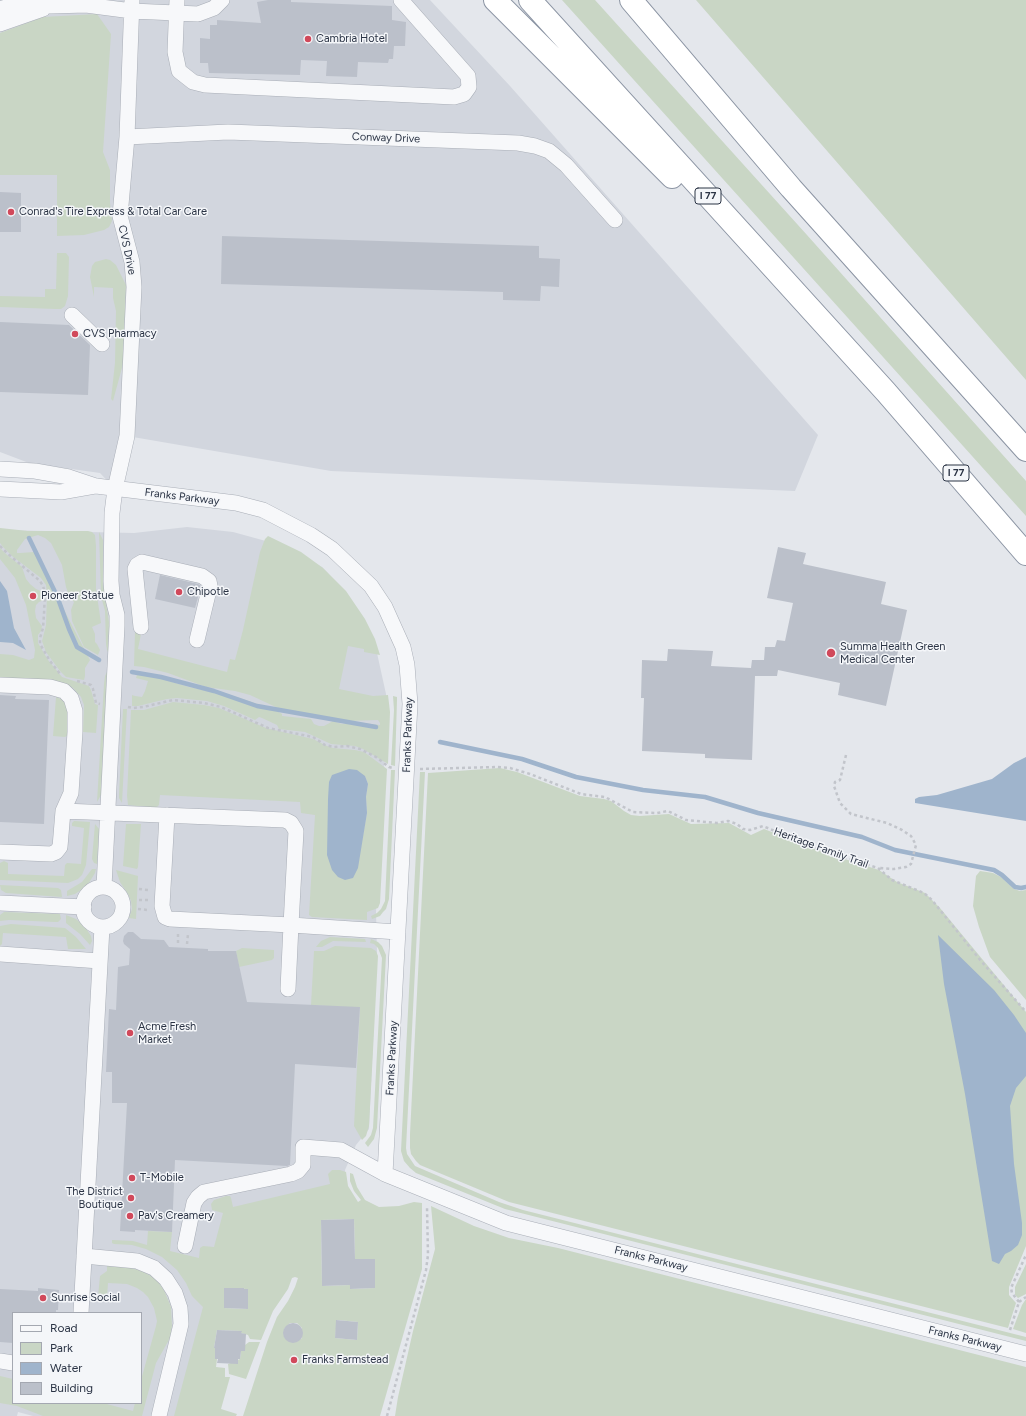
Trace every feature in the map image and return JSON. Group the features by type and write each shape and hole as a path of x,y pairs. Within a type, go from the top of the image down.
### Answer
{"highway":[{"path":"495,0 886,392"},
{"name":"I 77","path":"530,0 886,392 1026,554"},
{"path":"631,0 791,188 1026,450"}],"street":[{"path":"4,5 51,6 86,3 177,6 198,14 214,8 222,0"},
{"path":"177,6 175,52 179,70 193,82 206,85 454,97 464,94 469,87 468,76 401,0"},
{"name":"CVS Drive","path":"104,887 117,626 117,615 112,595 111,581 112,513 115,489 127,436 134,287 132,262 120,216 127,137 132,5"},
{"path":"0,24 51,6"},
{"name":"Conway Drive","path":"127,137 228,132 518,143 535,146 549,151 566,165 615,220"},
{"path":"72,315 102,344"},
{"path":"0,458 35,471"},
{"name":"Franks Parkway","path":"0,469 35,471 69,477 96,486 236,503 263,510 298,528 325,545 354,569 371,586 385,607 403,647 407,665 410,704 385,1174 506,1223 1026,1354"},
{"name":"Franks Parkway","path":"0,489 61,492 96,486"},
{"path":"141,627 135,569 137,565 142,562 202,576 209,581 210,586 197,640"},
{"path":"0,685 50,687 64,692 71,698 75,711 71,793 62,811 60,848 51,854 0,852"},
{"path":"62,811 285,820 292,823 296,831 288,989"},
{"path":"167,815 162,906 165,917 170,919 398,932"},
{"path":"104,887 116,891 123,902 123,909 118,920 113,924 102,926 89,921 85,915 84,907 87,896 91,891 104,887"},
{"path":"0,902 84,907"},
{"path":"81,1312 102,926"},
{"path":"0,954 100,961"},
{"path":"185,1246 194,1203 204,1192 298,1171 303,1165 303,1148 341,1150 385,1174"},
{"path":"84,1256 137,1261 154,1268 166,1279 175,1293 180,1308 181,1324 159,1416"},
{"path":"0,1361 12,1363"}],"path":[{"path":"0,546 6,553 40,581 43,586 45,594 44,614 40,644 50,662 62,676"},
{"path":"74,680 90,685 93,689 96,702 100,704"},
{"name":"Heritage Family Trail","path":"128,707 143,707 173,700 204,702 221,707 268,728 313,737 325,745 334,747 347,746 360,749 376,757 389,767 426,770 497,767 510,768 530,774 581,794 605,797 633,812 657,813 668,811 686,820 716,823 728,821 737,824 743,829 750,830 763,826 819,850 878,868 892,880 924,893 932,900 981,961 1026,1012"},
{"path":"846,755 840,780 835,782 834,786 840,803 851,814 887,823 902,830 911,836 916,845 911,864 906,867 894,869 878,868"},
{"path":"387,1416 426,1270 428,1255 426,1191"},
{"path":"1019,1302 1012,1294 1011,1288 1026,1255"},
{"path":"1010,1330 1019,1302 1026,1297"}],"shaded area":[{"path":"0,0 430,0 510,86 818,435 795,491 331,471 127,436 115,489 100,473 29,463 0,452"},
{"path":"187,527 233,532 284,546 322,567 359,613 375,644 386,694 386,734 376,912 377,952 369,1129 356,1145 345,1170 346,1190 228,1217 179,1416 33,1416 18,1412 17,1416 0,1416 0,530 134,533"}],"green space":[{"path":"562,0 595,0 807,235 1026,481 1026,516"},
{"path":"696,0 1026,0 1026,380"},
{"path":"97,14 111,34 103,152 110,170 110,203 112,221 109,227 104,230 84,235 57,236 57,175 0,175 0,33 43,17"},
{"path":"57,253 66,253 69,257 68,296 65,306 61,309 0,307 0,296 45,297 45,289 56,289"},
{"path":"106,259 110,260 116,265 126,285 123,364 113,401 111,399 115,363 116,311 113,298 113,288 94,287 94,297 90,277 92,266 95,262"},
{"path":"0,528 28,531 88,531 95,535 96,589 101,623 92,627 95,634 95,642 100,650 98,655 84,647 72,621 71,610 74,602 70,598 66,587 62,565 51,543 38,535 25,539 17,550 17,553 34,552 90,660 85,668 84,680 66,677 46,652 42,641 46,625 46,585 41,578 4,548 0,543"},
{"path":"99,532 103,540 103,583 109,622 108,652 106,644 105,611 101,596"},
{"path":"268,536 301,552 323,568 346,591 365,619 375,639 380,655 364,652 364,649 348,646 339,689 373,696 388,695 390,712 388,764 355,746 331,744 305,732 279,729 277,725 262,718 259,717 255,720 224,706 207,701 177,698 132,706 132,695 142,697 148,681 136,678 137,675 141,675 240,698 275,710 282,714 282,716 311,719 314,724 319,726 324,726 333,721 342,724 354,722 380,725 378,720 348,721 280,709 250,695 235,691 206,687 168,673 134,666 135,631 141,634 138,649 227,672 230,659 235,660 260,552 265,539"},
{"path":"0,548 22,567 26,579 30,584 43,592 44,600 36,605 35,611 36,618 42,626 38,635 38,643 48,660 62,677 89,686 95,704 98,705 96,733 83,732 84,705 81,697 73,688 67,685 0,679 0,654 13,655 29,660 34,658 35,650 26,605 15,578 0,559"},
{"path":"107,672 101,795 97,802 104,684"},
{"path":"393,696 397,697 395,766 391,765 394,710"},
{"path":"56,697 64,700 68,706 68,735 65,737 53,736"},
{"path":"173,702 219,708 266,728 313,739 333,748 364,752 387,769 380,903 378,908 367,912 367,920 312,917 309,915 315,815 301,813 300,802 160,795 159,805 157,807 128,805 127,796 131,710 144,710","holes":["365,776 368,784 366,797 367,813 360,852"]},
{"path":"123,709 127,709 122,803 119,795"},
{"path":"500,768 517,772 580,796 611,801 631,815 640,816 669,814 691,824 729,823 751,835 764,829 826,853 879,870 897,882 925,893 940,908 1026,1012 1026,1246 1009,1287 1009,1295 1016,1303 1008,1328 509,1202 420,1165 416,1161 411,1154 410,1134 428,773"},
{"path":"391,770 395,770 389,899 386,909 380,916 372,919 371,916 381,909 385,901"},
{"path":"420,772 425,772 406,1148 407,1154 415,1166 499,1202 523,1210 1026,1337 1026,1341 505,1209 416,1173 410,1168 404,1161 401,1151"},
{"path":"74,821 90,822 86,865 82,875 78,879 68,883 0,880 0,863 4,861 8,863 8,874 64,876 65,865 67,863 81,864 84,828 72,826"},
{"path":"95,824 99,829 97,864 94,863 92,859"},
{"path":"126,824 141,824 137,869 123,866"},
{"path":"92,869 96,869 95,873 87,886 75,894 67,896 67,891 82,882"},
{"path":"116,870 138,876 136,919 129,918 132,909 131,901 120,882"},
{"path":"980,871 993,873 1001,877 1014,889 1020,891 1026,890 1026,1000 990,957 979,927 973,906 976,876"},
{"path":"0,885 58,888 61,890 62,897 6,893 1,890"},
{"path":"4,912 60,914 61,919 58,922 0,921 0,915"},
{"path":"66,915 76,919 85,927 91,936 92,941 90,945 80,934 66,923"},
{"path":"11,924 65,928 76,937 86,949 68,949 66,937 3,933 2,944 0,946 0,926"},
{"path":"330,937 365,939 366,942 333,941 322,947 316,947 321,941"},
{"path":"371,939 378,942 382,946 386,955 377,1128 374,1139 368,1147 365,1143 371,1135 373,1128 382,958 378,948 374,944 370,943"},
{"path":"335,946 371,948 376,951 378,956 369,1126 366,1136 362,1140 354,1126 360,1008 311,1005 314,951 324,951"},
{"path":"242,948 274,950 274,958 272,960 239,967 236,951"},
{"path":"332,1170 346,1172 348,1186 358,1202 361,1200 354,1191 350,1181 350,1173 353,1174 357,1187 365,1200 379,1207 399,1206 414,1202 422,1203 422,1269 380,1416 243,1416 267,1342 277,1317 288,1301 295,1287 298,1278 295,1277 292,1278 288,1289 273,1311 261,1340 250,1339 248,1335 241,1333 241,1331 217,1330 214,1348 215,1358 217,1359 216,1367 225,1368 225,1377 230,1377 221,1409 237,1414 236,1416 174,1416 203,1307 192,1296 186,1283 177,1270 162,1257 146,1249 132,1245 114,1244 112,1243 112,1240 133,1241 147,1245 148,1231 172,1232 170,1251 199,1258 200,1248 203,1246 214,1247 223,1213 212,1210 211,1204 214,1200 230,1196 233,1207 330,1184 328,1174","holes":["354,1219 355,1259 375,1259 375,1288 350,1289 350,1285 322,1286 321,1220","224,1288 244,1288 248,1309 224,1308","337,1320 358,1322 357,1340 335,1338","290,1323 297,1323 302,1328 302,1338 296,1342 288,1341 284,1337 284,1329"]},
{"path":"431,1206 474,1226 509,1238 558,1248 1026,1367 1026,1416 395,1416 413,1331 435,1249"},
{"path":"1026,1264 1026,1294 1018,1298 1015,1295 1015,1287"},
{"path":"107,1266 131,1268 142,1271 151,1276 164,1290 171,1307 172,1326 170,1338 156,1363 142,1416 43,1416 17,1406 0,1403 0,1376 12,1379 12,1404 107,1404 133,1411 135,1404 142,1404 142,1376 157,1321 154,1308 148,1297 143,1292 127,1284 108,1283 107,1297 98,1297 100,1276 107,1271"},
{"path":"1026,1299 1026,1333 1013,1329 1022,1305"},
{"path":"249,1342 260,1342 246,1379 229,1374 228,1364 240,1359 241,1351 245,1351 245,1345"}],"water":[{"path":"0,581 7,591 14,628 26,650 13,643 0,642"},
{"path":"1026,757 1026,821 915,803 915,799 919,797 937,795 992,779 1014,763"},
{"path":"349,769 357,770 365,776 368,784 366,797 367,813 358,868 353,878 345,880 338,877 332,870 327,855 328,799 329,782 332,775"},
{"path":"938,935 994,990 1026,1033 1026,1076 1016,1088 1010,1106 1014,1164 1022,1223 1022,1235 1018,1245 1005,1254 999,1264 992,1261 965,1094 944,984"}],"building":[{"name":"Cambria Hotel","path":"268,0 392,6 392,20 406,22 405,46 394,46 393,59 389,59 388,63 358,62 357,77 326,76 327,61 301,60 300,75 209,73 208,63 200,63 200,38 210,39 210,25 217,25 217,20 261,23 257,2"},
{"name":"Conrad's Tire Express & Total Car Care","path":"0,192 21,193 21,232 0,232"},
{"path":"222,236 539,246 539,258 560,259 559,287 541,286 540,301 503,300 503,292 221,284"},
{"name":"CVS Pharmacy","path":"0,322 69,325 90,345 88,395 0,392"},
{"name":"Summa Health Green Medical Center","path":"778,547 806,553 803,564 886,582 881,604 907,610 886,706 838,695 840,683 778,670 777,676 755,676 752,760 705,758 705,754 642,751 644,698 641,698 642,660 667,661 668,649 713,651 711,666 751,668 752,660 764,660 765,647 775,647 777,640 785,641 793,603 767,598"},
{"name":"Chipotle","path":"160,575 201,586 195,608 155,599"},
{"path":"0,695 16,696 15,699 49,700 44,824 0,822"},
{"path":"128,932 133,932 141,939 164,940 169,947 208,949 208,951 236,951 247,1002 360,1007 356,1068 295,1064 290,1165 175,1160 172,1232 135,1230 135,1232 120,1231 127,1103 112,1103 112,1072 106,1072 109,1009 116,1010 118,967 129,965 130,949 124,944 123,941 124,936"},
{"path":"354,1219 355,1259 375,1259 375,1288 350,1289 350,1285 322,1286 321,1220"},
{"path":"38,1288 59,1290 58,1310 56,1310 56,1312 12,1312 12,1343 0,1342 0,1289 38,1291"},
{"path":"224,1288 248,1289 248,1309 224,1308"},
{"path":"336,1320 358,1322 357,1340 335,1338"},
{"path":"293,1323 300,1326 303,1333 300,1340 293,1343 286,1340 283,1333 286,1326"},
{"path":"217,1330 242,1331 241,1333 246,1334 245,1351 241,1351 238,1364 217,1363 218,1359 215,1359 214,1348"}],"waterway":[{"path":"29,538 57,596 77,647 99,660"},
{"path":"132,672 161,677 214,691 257,706 376,727"},
{"path":"440,742 522,759 576,777 643,790 705,797 758,813 862,837 895,850 994,870 1015,887 1026,887"}],"place":[{"name":"Cambria Hotel","path":"308,39"},
{"name":"Conrad's Tire Express & Total Car Care","path":"11,212"},
{"name":"CVS Pharmacy","path":"75,334"},
{"name":"Chipotle","path":"179,592"},
{"name":"Pioneer Statue","path":"33,596"},
{"name":"Summa Health Green Medical Center","path":"831,653"},
{"name":"Acme Fresh Market","path":"130,1033"},
{"name":"T-Mobile","path":"132,1178"},
{"name":"The District Boutique","path":"131,1198"},
{"name":"Pav's Creamery","path":"130,1216"},
{"name":"Sunrise Social","path":"43,1298"},
{"name":"Franks Farmstead","path":"294,1360"}]}
